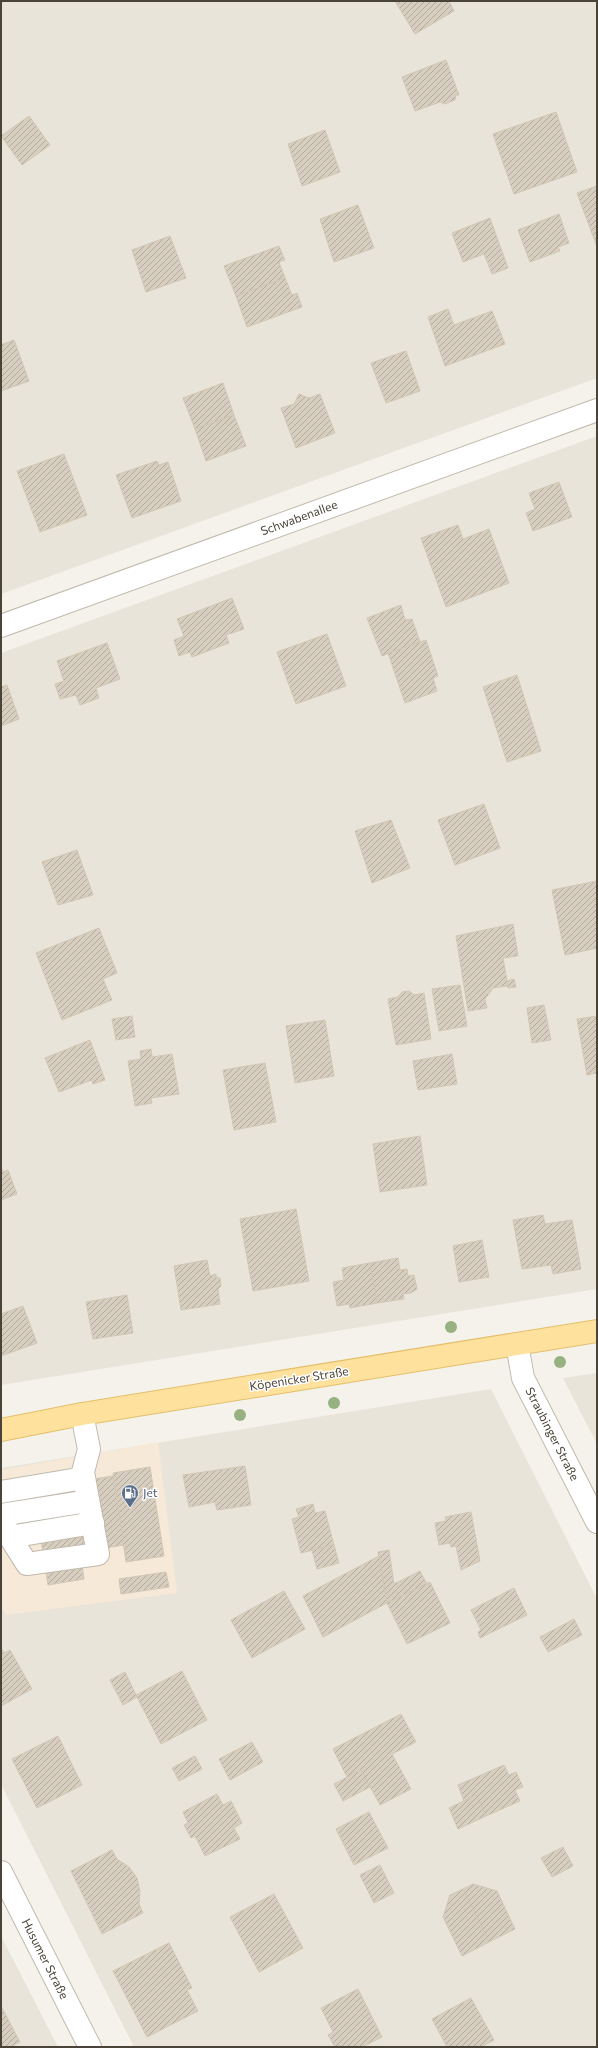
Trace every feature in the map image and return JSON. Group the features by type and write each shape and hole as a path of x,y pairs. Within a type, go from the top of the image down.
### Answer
{"main road":[{"name":"Köpenicker Straße","path":"1,1430 82,1414 597,1331"}],"street":[{"name":"Schwabenallee","path":"1,626 597,410"},
{"name":"Straubinger Straße","path":"517,1344 523,1378 597,1522"},
{"path":"82,1414 89,1449 84,1478 98,1554 27,1564 10,1537 1,1515 88,1501"},
{"path":"1,1492 84,1478"},
{"path":"10,1537 93,1523"},
{"name":"Husumer Straße","path":"1,1872 90,2047"}],"shaded area":[{"path":"1,1 597,1 597,378 1,594"},
{"path":"597,436 597,1289 1,1385 1,653"},
{"path":"597,1373 597,1444 563,1378"},
{"path":"491,1389 597,1599 597,2047 134,2047 1,1784 1,1468"},
{"path":"158,1442 177,1593 6,1615 1,1605 1,1470"},
{"path":"1,1936 58,2047 1,2047"}],"building":[{"path":"395,1 449,1 454,11 415,34"},
{"path":"446,60 459,95 456,95 455,100 445,104 440,102 415,111 402,77"},
{"path":"556,112 577,172 514,194 493,134"},
{"path":"29,116 50,145 22,165 1,136"},
{"path":"325,130 340,172 302,186 288,144"},
{"path":"597,186 597,247 577,193"},
{"path":"358,205 374,248 334,262 320,219"},
{"path":"559,214 569,243 558,247 560,251 530,262 518,230"},
{"path":"490,218 508,268 492,274 484,254 463,262 452,233"},
{"path":"170,236 186,278 146,292 132,250"},
{"path":"279,246 285,260 279,262 285,278 236,296 224,266"},
{"path":"285,278 292,295 297,293 302,307 247,327 236,296"},
{"path":"448,309 454,325 492,311 505,344 445,366 428,317"},
{"path":"14,340 29,381 1,391 1,345"},
{"path":"406,351 420,391 386,403 371,363"},
{"path":"223,383 234,415 195,429 183,398"},
{"path":"299,394 309,398 320,394 335,433 296,448 281,408 294,404"},
{"path":"234,415 246,446 206,461 195,429"},
{"path":"64,454 87,515 40,532 17,471"},
{"path":"157,461 159,465 168,462 181,501 132,518 116,475"},
{"path":"559,482 572,517 533,531 526,513 535,509 529,493"},
{"path":"458,525 463,539 489,529 509,583 446,607 421,538"},
{"path":"232,598 244,629 226,635 229,643 192,657 190,652 179,656 174,640 184,636 177,619"},
{"path":"401,605 405,620 412,619 420,642 382,656 367,618"},
{"path":"327,634 346,686 296,704 277,652"},
{"path":"426,640 438,676 433,678 437,691 405,703 388,653"},
{"path":"107,643 120,679 96,688 99,698 80,705 76,695 60,699 55,684 64,681 57,661"},
{"path":"517,675 541,751 507,762 483,687"},
{"path":"7,685 19,719 1,726 1,687"},
{"path":"484,804 500,848 455,865 438,820"},
{"path":"391,820 410,868 372,883 355,831"},
{"path":"77,850 93,895 58,905 42,862"},
{"path":"597,881 597,948 565,955 552,890"},
{"path":"513,924 518,956 503,958 507,981 514,979 516,987 508,988 507,986 493,988 485,999 487,1008 468,1011 456,936"},
{"path":"99,928 117,973 103,979 112,1000 62,1020 36,953"},
{"path":"460,985 467,1026 439,1031 432,989"},
{"path":"409,991 414,995 424,993 431,1039 396,1045 388,999 398,997 402,992"},
{"path":"544,1005 551,1040 532,1043 527,1008"},
{"path":"132,1016 135,1037 116,1040 112,1019"},
{"path":"597,1016 597,1073 587,1075 577,1019"},
{"path":"325,1020 334,1076 295,1083 286,1026"},
{"path":"90,1040 105,1080 93,1084 92,1080 59,1092 45,1058"},
{"path":"151,1049 152,1057 172,1054 179,1094 151,1098 152,1103 135,1106 128,1061 141,1059 140,1051"},
{"path":"452,1054 457,1084 418,1090 413,1061"},
{"path":"265,1063 276,1122 234,1130 223,1070"},
{"path":"420,1136 427,1185 380,1192 373,1144"},
{"path":"1,1167 3,1172 8,1170 17,1194 1,1200"},
{"path":"296,1209 309,1281 253,1291 240,1219"},
{"path":"543,1215 545,1224 572,1220 581,1269 553,1274 551,1265 522,1269 513,1220"},
{"path":"482,1240 489,1277 459,1282 453,1246"},
{"path":"398,1258 400,1270 407,1269 408,1276 414,1275 417,1289 411,1293 403,1294 404,1299 377,1303 370,1263"},
{"path":"207,1260 210,1276 216,1274 216,1277 220,1278 221,1286 218,1289 220,1304 181,1310 174,1266"},
{"path":"370,1263 377,1303 350,1308 349,1304 337,1306 333,1282 344,1280 342,1268"},
{"path":"127,1295 133,1333 93,1339 86,1302"},
{"path":"23,1306 37,1343 1,1356 1,1314"},
{"path":"245,1466 251,1505 217,1510 215,1502 189,1507 183,1475"},
{"path":"150,1467 164,1556 126,1562 113,1473"},
{"path":"113,1476 124,1545 80,1552 84,1579 48,1585 33,1489"},
{"path":"313,1504 315,1513 325,1511 334,1545 301,1553 292,1519 299,1517 296,1509"},
{"path":"471,1512 480,1561 461,1570 456,1546 451,1547 450,1543 439,1545 435,1523 446,1521 445,1517"},
{"path":"334,1545 339,1563 317,1569 312,1550"},
{"path":"389,1550 394,1584 420,1571 427,1584 387,1603 378,1552"},
{"path":"379,1556 387,1603 323,1637 303,1596"},
{"path":"166,1572 169,1587 121,1594 119,1579"},
{"path":"430,1582 450,1623 407,1644 387,1603"},
{"path":"514,1588 527,1615 480,1638 478,1632 481,1630 471,1610"},
{"path":"284,1591 305,1629 252,1658 231,1620"},
{"path":"574,1619 582,1635 548,1652 540,1637"},
{"path":"1,1648 4,1653 10,1650 32,1689 1,1706"},
{"path":"182,1671 207,1720 161,1744 136,1695"},
{"path":"125,1672 137,1697 123,1705 110,1680"},
{"path":"401,1714 416,1742 392,1754 411,1789 380,1805 361,1770 347,1777 333,1749"},
{"path":"58,1736 82,1785 37,1808 12,1759"},
{"path":"252,1742 263,1762 230,1780 219,1759"},
{"path":"195,1756 202,1769 179,1781 172,1768"},
{"path":"504,1765 509,1775 516,1772 523,1787 515,1790 520,1801 486,1816 476,1795 464,1801 458,1785"},
{"path":"361,1770 370,1787 343,1801 334,1784"},
{"path":"217,1794 223,1805 231,1801 242,1823 234,1828 240,1839 205,1856 195,1836 191,1838 184,1825 188,1823 183,1812"},
{"path":"476,1795 486,1816 458,1829 449,1808"},
{"path":"369,1812 388,1848 354,1865 336,1829"},
{"path":"563,1847 573,1866 552,1877 541,1858"},
{"path":"112,1850 117,1859 129,1867 137,1878 140,1891 139,1904 143,1913 102,1934 71,1871"},
{"path":"380,1865 394,1893 374,1903 360,1875"},
{"path":"473,1884 497,1891 515,1929 489,1942 463,1889"},
{"path":"463,1889 489,1942 462,1956 443,1917 450,1895"},
{"path":"274,1894 303,1948 259,1972 230,1917"},
{"path":"169,1943 192,1988 187,1990 198,2011 147,2037 113,1971"},
{"path":"358,1989 382,2037 362,2047 341,2047 340,2045 335,2047 328,2035 333,2032 321,2008"},
{"path":"471,1998 494,2040 481,2047 447,2047 432,2019"},
{"path":"1,2006 20,2042 10,2047 1,2047"}],"place":[{"name":"Jet","path":"130,1508"}]}
